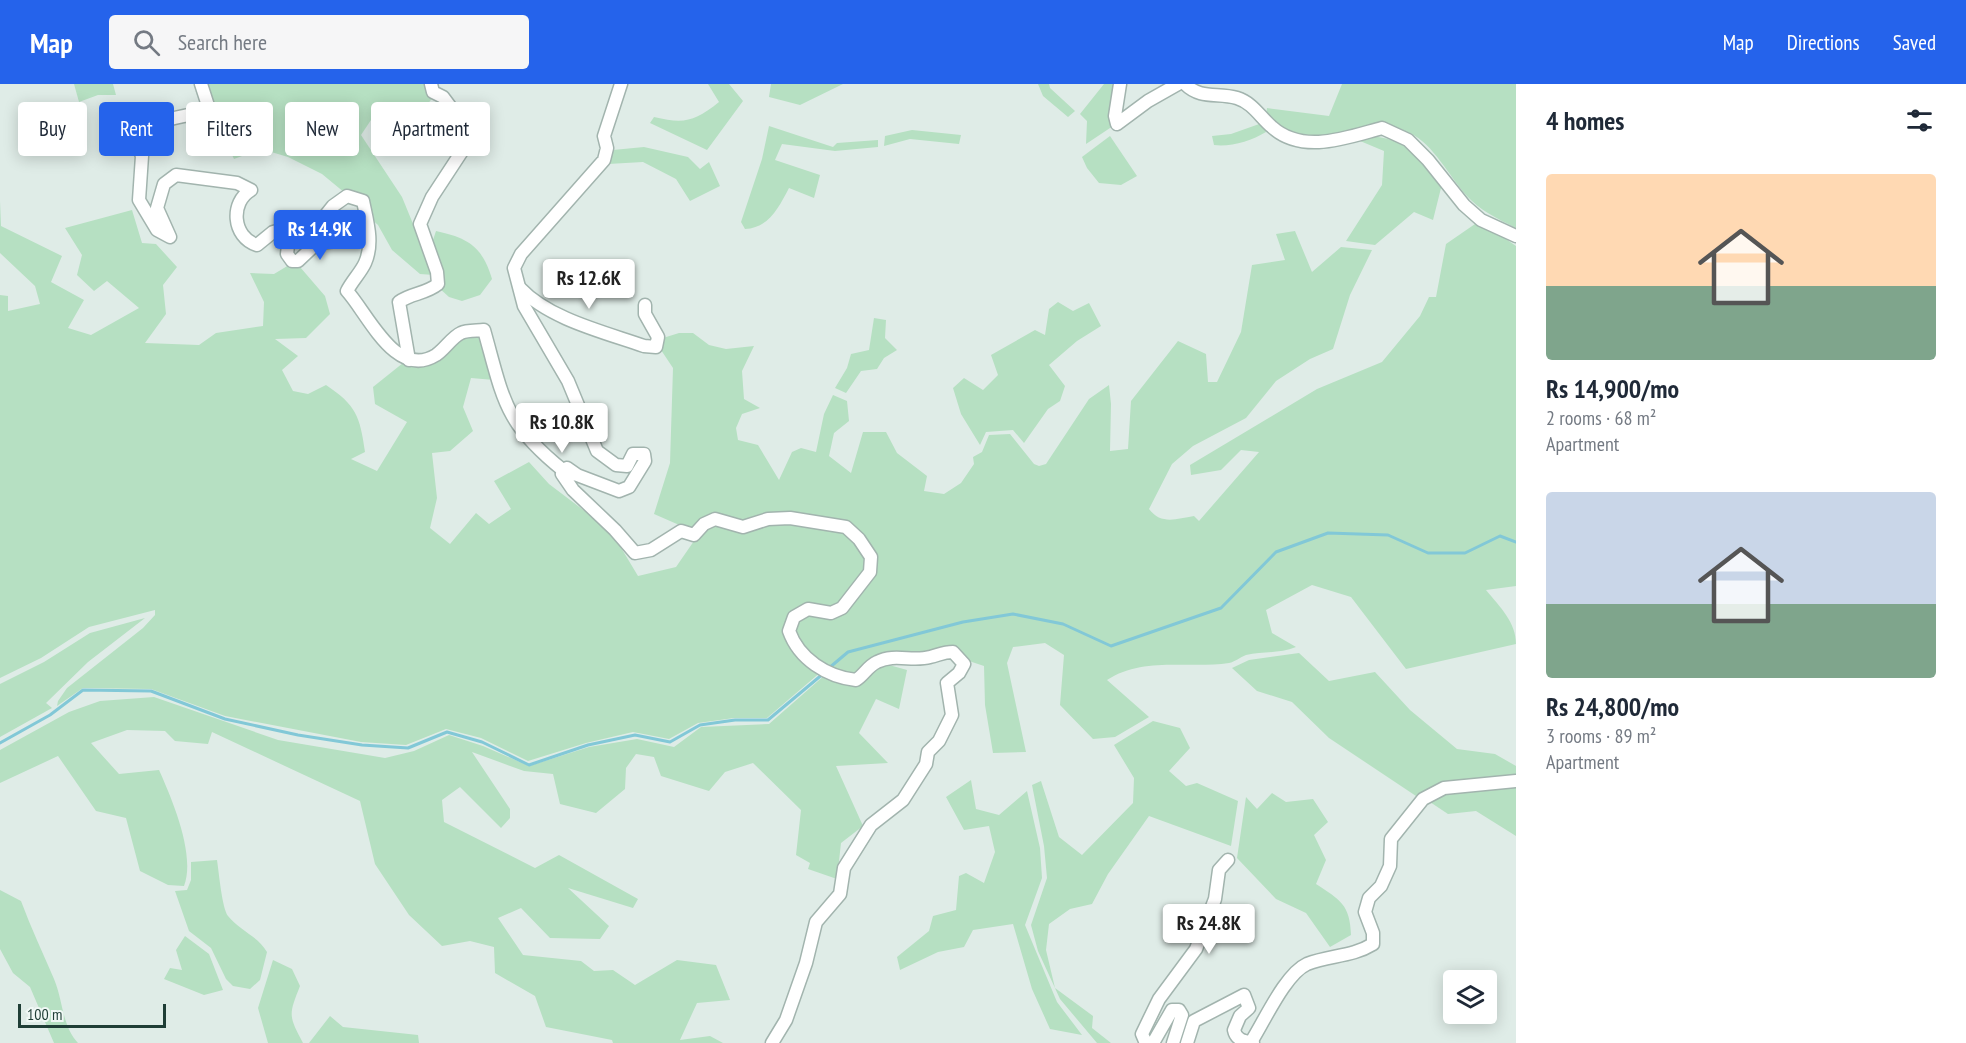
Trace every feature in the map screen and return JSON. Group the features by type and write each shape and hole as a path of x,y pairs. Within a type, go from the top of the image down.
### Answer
{"street":[{"path":"201,84 212,118 207,122 195,114 183,115 159,124 146,124 138,130 136,142 142,156 139,200 147,216 158,230 170,237 157,208 164,184 176,175 237,183 251,190 242,195 235,217 251,243 256,245 273,232 285,230 289,237 287,254 292,261 298,261 317,243 339,241 325,216 333,206 347,196 363,201 370,245 365,265 354,276 347,291 358,303 380,338 410,360 419,362 435,356 461,333 484,330 495,376 505,405 533,445 564,471"},
{"path":"410,360 399,302 408,295 431,290 438,284 437,272 420,224 432,197 472,136 443,97 433,92 431,84"},
{"path":"564,471 567,468 577,475 619,491 629,487 645,460 644,454 633,454 627,466 616,465 597,451 568,381 533,325 517,285 514,268 521,254 604,160 607,148 604,136 621,84"},
{"path":"1120,84 1115,116 1118,124 1148,101 1178,84"},
{"path":"1185,84 1192,90 1205,95 1237,98 1256,108 1273,128 1292,137 1318,143 1382,128 1408,140 1464,205 1481,220 1516,236"},
{"path":"517,285 541,307 644,346 656,346 658,337 645,314 645,304"},
{"path":"564,471 562,474 573,490 615,530 634,553 651,550 681,531 694,535 704,524 715,519 743,527 768,519 790,518 846,527 859,539 871,557 870,573 842,608 831,613 808,609 794,617 789,631 795,648 839,679 856,680 869,666 881,660 897,657 930,657 941,651 953,652 964,663 958,673 947,683 952,715 939,741 928,752 926,764 903,800 871,825 844,868 840,894 816,922 806,963 786,1020 772,1043"},
{"path":"1187,1043 1194,1021 1244,995 1249,1008 1240,1016 1234,1030 1235,1036 1252,1043 1287,982 1304,965 1327,958 1345,956 1373,944 1373,933 1365,912 1369,898 1381,886 1390,866 1391,839 1423,799 1444,788 1516,781"},
{"path":"1173,1043 1182,1015 1179,1010 1172,1010 1151,1043 1145,1041 1142,1034 1151,1011 1196,949 1215,899 1219,870 1228,860"}],"green space":[{"path":"74,84 113,84 116,95 98,95 79,102"},
{"path":"203,84 429,84 434,96 429,102 371,102 371,120 361,135 371,150 371,156 375,156 402,197 434,275 420,274 392,250 378,225 369,217 364,198 345,193 322,174 288,157 273,153 273,102 209,102"},
{"path":"708,84 729,84 743,101 707,150 650,123 654,117 681,121 703,114 719,102"},
{"path":"771,84 843,84 800,105 769,97"},
{"path":"1038,84 1049,84 1050,88 1075,111 1068,117 1043,96"},
{"path":"1104,84 1112,84 1118,91 1116,124 1086,144 1087,121 1080,114"},
{"path":"1342,84 1516,84 1516,228 1489,214 1471,200 1434,153 1419,138 1410,133 1382,125 1331,136 1303,137 1288,132 1266,117 1267,108 1329,116"},
{"path":"1262,123 1266,132 1254,138 1241,143 1214,145 1212,136 1231,134"},
{"path":"769,126 833,147 837,143 878,140 878,147 835,151 782,144 775,160 820,175 814,198 789,188 767,221 745,229 741,222 762,159"},
{"path":"912,130 961,135 959,144 910,139 884,146 885,136"},
{"path":"1110,136 1137,176 1121,185 1099,183 1087,168 1082,157"},
{"path":"1368,136 1402,145 1418,157 1442,184 1433,220 1414,212 1375,245 1346,241 1382,185 1384,151 1353,138"},
{"path":"644,147 688,157 700,169 709,162 720,186 690,201 676,179 643,162 608,164 613,150"},
{"path":"0,201 1,226 62,256 51,282 84,300 68,328 91,335 139,308 107,281 94,291 77,275 82,255 65,228 132,210 142,243 156,244 177,267 163,285 166,314 145,343 199,345 216,333 263,326 264,302 250,273 274,274 289,265 300,267 325,296 330,314 306,338 275,339 298,356 282,370 293,391 308,394 326,385 350,405 361,429 365,452 351,459 377,471 407,422 375,404 373,387 403,363 424,364 437,357 454,340 465,335 482,333 494,380 471,378 463,407 473,431 450,451 432,453 437,498 430,528 450,544 476,513 489,524 511,509 494,481 529,462 549,484 611,531 638,576 676,567 705,525 791,520 846,530 867,556 868,572 864,580 850,595 829,611 805,607 784,630 792,650 822,671 767,718 734,718 698,723 669,739 633,732 586,743 528,761 481,738 446,729 406,745 361,742 225,716 151,689 83,688 57,706 67,688 143,628 155,615 155,610 89,627 41,658 0,678 0,295 8,296 8,311 40,304 35,286 0,253"},
{"path":"1475,224 1500,235 1516,246 1516,586 1486,590 1510,622 1516,644 1406,669 1351,597 1312,585 1266,610 1272,633 1296,647 1283,651 1246,655 1229,663 1151,666 1121,673 1107,680 1149,717 1115,737 1093,739 1060,705 1064,655 1045,643 1013,647 1007,663 1026,752 993,753 985,705 984,666 966,660 952,647 934,649 925,654 907,652 857,676 845,677 813,659 793,638 800,617 826,617 873,564 843,523 744,525 728,518 693,531 654,514 670,463 673,368 659,347 663,338 679,333 693,333 709,345 726,349 754,346 742,371 744,399 760,408 742,414 736,428 738,440 758,445 779,480 792,452 801,448 816,452 824,414 833,395 847,401 849,421 834,433 829,456 851,473 863,432 886,432 897,453 927,476 924,491 944,494 961,483 974,464 973,457 982,452 989,435 1010,434 1034,464 1039,466 1046,464 1089,399 1109,385 1110,451 1128,449 1131,401 1178,341 1206,354 1208,382 1217,382 1241,332 1252,265 1285,260 1276,234 1295,231 1312,272 1341,247 1372,250 1350,295 1333,349 1310,359 1276,381 1246,418 1193,446 1172,464 1149,509 1164,519 1194,516 1199,521 1259,452 1241,450 1221,470 1191,475 1190,465 1317,389 1382,362 1420,316 1429,297 1436,297 1446,244"},
{"path":"436,231 457,237 472,245 484,259 492,279 480,295 462,301 449,297 438,287 430,249"},
{"path":"1058,302 1073,311 1089,303 1101,326 1077,341 1049,365 1065,386 1060,401 1048,409 1024,443 1013,430 986,432 980,445 961,414 953,388 964,378 983,390 998,375 991,355 1035,330 1045,335 1049,309"},
{"path":"874,318 886,320 885,338 897,350 884,358 877,369 861,371 846,393 835,388 847,368 851,354 869,350"},
{"path":"145,618 88,662 46,703 52,708 0,737 0,684 44,662 90,633"},
{"path":"1299,653 1329,681 1375,672 1410,710 1457,749 1495,754 1516,766 1516,776 1419,798 1329,738 1292,702 1257,691 1232,668 1249,660"},
{"path":"882,663 907,670 899,709 876,699 859,733 888,763 836,766 863,826 841,843 837,879 808,869 810,863 796,855 801,810 753,763 725,772 709,791 661,776 654,757 636,754 626,768 625,789 596,813 560,804 553,774 524,771 472,752 510,809 510,818 501,828 460,787 442,800 444,822 535,868 559,855 638,899 633,908 568,888 609,926 600,939 550,938 521,908 498,918 523,955 581,961 594,971 613,970 635,985 677,960 716,965 730,1000 697,1003 680,1040 710,1036 723,1043 613,1043 612,1040 546,1027 535,996 495,973 494,947 470,941 442,946 409,915 375,864 360,801 212,732 208,744 175,741 165,731 127,730 91,743 119,774 159,770 176,811 185,843 187,873 184,886 168,885 140,871 126,818 96,811 58,756 0,783 0,750 69,712 100,701 154,697 278,740 385,758 414,751 449,735 483,746 529,766 589,747 637,739 674,747 701,727 769,724 826,674 838,682 856,686"},
{"path":"1153,721 1180,728 1190,748 1169,771 1186,786 1197,783 1238,801 1231,846 1149,816 1108,874 1092,904 1070,909 1049,924 1046,950 1055,988 1093,1016 1092,1028 1111,1043 1097,1043 1060,999 1038,951 1031,925 1047,878 1044,846 1032,785 1041,781 1059,837 1082,855 1133,803 1134,778 1114,745"},
{"path":"971,780 976,809 999,815 1027,791 1040,848 1042,878 1025,925 1057,1002 1082,1035 1050,1029 1032,989 1013,924 973,930 964,947 938,952 900,970 897,957 929,931 933,916 956,910 959,876 966,873 984,883 995,852 989,826 964,830 946,797"},
{"path":"1516,784 1516,836 1476,811 1448,814 1427,800 1445,790"},
{"path":"1272,793 1286,802 1313,799 1328,822 1314,835 1326,860 1316,884 1337,899 1346,909 1351,935 1330,947 1306,913 1276,899 1237,858 1246,797 1257,809"},
{"path":"217,860 222,898 228,916 259,942 267,952 260,980 250,989 233,986 226,979 211,948 189,931 175,891 187,890 191,880 191,862"},
{"path":"0,890 21,901 57,987 69,1029 78,1043 54,1043 30,987 13,973 0,949"},
{"path":"185,936 209,954 223,990 204,995 164,979 170,968 182,970 176,950"},
{"path":"273,960 292,969 300,986 293,1004 292,1016 303,1043 268,1043 258,1008"},
{"path":"330,1016 343,1027 418,1035 419,1043 309,1043"}],"waterway":[{"path":"829,668 848,652 963,622 1013,614 1063,624 1111,646 1221,608 1276,552 1328,533 1388,535 1428,553 1465,553 1500,536 1516,542"},
{"path":"0,743 50,715 83,690 151,691 225,719 298,735 362,745 408,748 447,732 482,742 529,765 588,745 635,735 670,742 700,725 735,720 768,720 824,673"}]}
